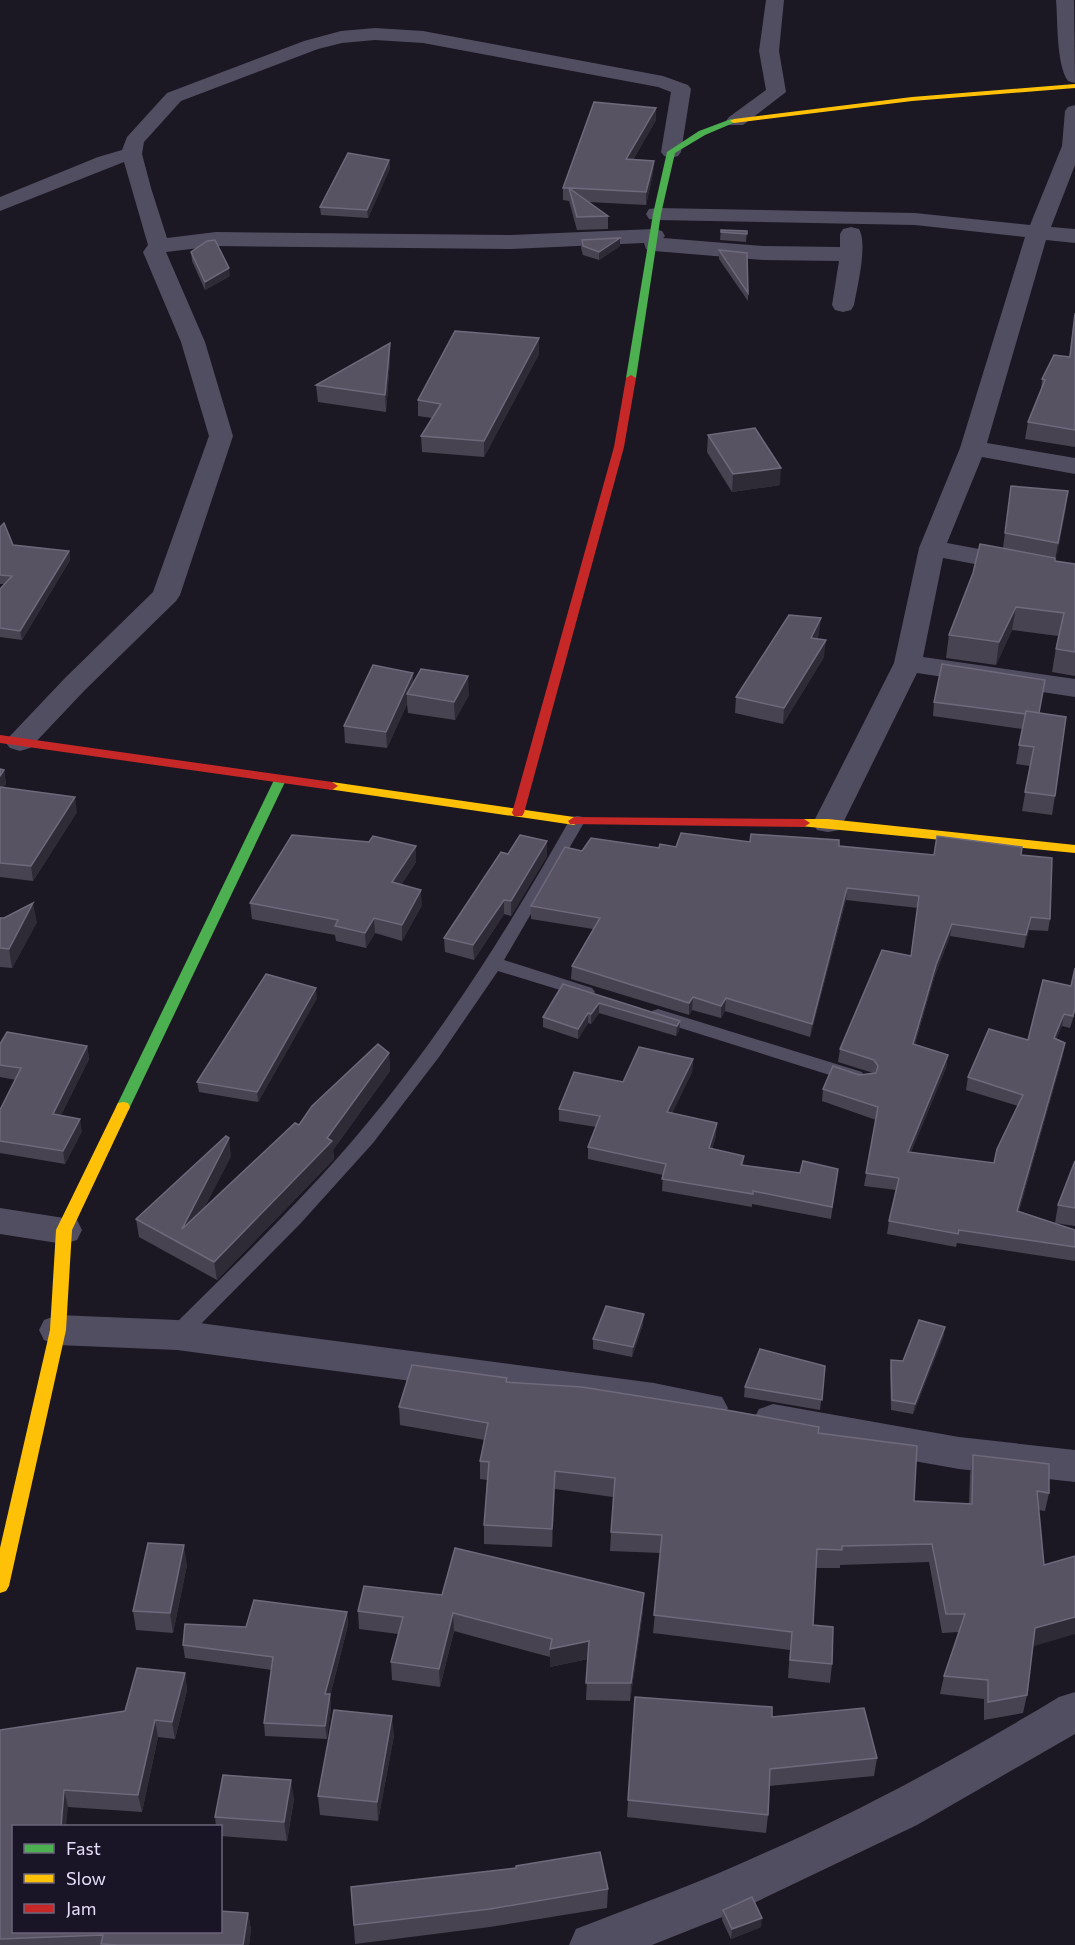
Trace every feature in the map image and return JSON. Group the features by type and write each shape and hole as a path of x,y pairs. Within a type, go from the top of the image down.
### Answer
{"street":[{"path":"736,121 776,92 769,51 775,0"},
{"path":"1065,0 1070,55 1075,77"},
{"path":"159,246 140,188 132,154 134,141 174,97 311,45 341,37 375,34 423,37 635,75 681,89 619,447 518,813"},
{"path":"671,152 694,136 716,126 736,121 912,99 1075,87"},
{"path":"828,823 908,663 932,548 973,448 1038,231 1072,146 1075,111"},
{"path":"0,204 105,161 132,154"},
{"path":"843,305 851,254 852,217"},
{"path":"10,741 75,684 166,595 221,436 193,342 154,252 159,246 216,239 511,242 852,217 915,219 1075,236"},
{"path":"655,231 763,253 851,254"},
{"path":"973,448 1075,466"},
{"path":"932,548 1075,574"},
{"path":"908,663 1075,688"},
{"path":"10,741 577,821 828,823 1075,849"},
{"path":"0,1587 58,1329 64,1230 280,780"},
{"path":"0,1221 64,1230"},
{"path":"58,1329 177,1335 654,1398 959,1453 1075,1466"},
{"path":"593,1945 669,1917 849,1838 1026,1742 1075,1712"}],"lane":[{"path":"177,1335 337,1170 387,1111 438,1044 493,963 538,893 577,821"},
{"path":"493,963 606,998"},
{"path":"640,1009 865,1080"}],"building":[{"path":"594,102 656,108 626,159 654,161 646,192 563,188"},
{"path":"348,153 389,160 367,210 320,207"},
{"path":"569,188 608,216 577,217"},
{"path":"721,230 747,231 747,234 721,232"},
{"path":"620,238 599,252 583,246 582,240"},
{"path":"215,240 229,268 205,282 191,252 207,241"},
{"path":"719,250 747,253 748,293"},
{"path":"1075,313 1075,430 1028,422 1045,380 1042,379 1054,355 1070,357"},
{"path":"455,331 539,338 484,441 421,436 441,404 418,400"},
{"path":"390,343 385,395 316,385"},
{"path":"755,428 781,468 733,474 708,435"},
{"path":"1011,486 1068,491 1058,543 1005,533"},
{"path":"4,523 13,545 69,551 20,631 0,628 0,589 12,576 0,575 0,527"},
{"path":"980,544 1075,564 1075,652 1056,649 1064,613 1016,607 999,642 949,635 973,573"},
{"path":"789,615 821,618 811,638 826,640 784,708 736,697"},
{"path":"942,664 1045,680 1039,713 1026,711 1025,714 934,702"},
{"path":"373,665 413,673 386,732 344,726"},
{"path":"421,669 468,676 454,702 407,694"},
{"path":"1026,711 1066,717 1055,796 1025,792 1034,747 1019,745"},
{"path":"0,787 75,797 31,866 0,863"},
{"path":"681,833 750,842 751,834 839,840 839,846 934,855 937,836 1022,847 1021,855 1052,858 1050,919 1031,917 1026,935 952,924 936,965 913,1044 948,1055 908,1152 994,1163 997,1149 1023,1095 968,1077 989,1029 1028,1040 1043,980 1071,986 1075,968 1075,1008 1073,1016 1064,1014 1054,1038 1065,1043 1017,1211 1075,1230 1075,1247 959,1230 958,1234 889,1221 899,1178 866,1173 878,1107 823,1089 833,1066 859,1075 876,1073 878,1066 874,1060 840,1049 882,950 911,956 919,896 847,888 812,1024 726,998 721,1006 693,997 689,1003 572,966 600,918 531,906 565,847 582,851 591,838 659,848 660,844 676,847"},
{"path":"292,835 369,842 373,836 416,846 392,882 421,890 402,925 374,918 365,933 335,926 338,920 250,903"},
{"path":"520,835 547,841 511,901 504,900 473,945 444,938 501,852 508,854"},
{"path":"33,903 9,949 0,948 0,918"},
{"path":"266,974 316,988 257,1092 197,1082"},
{"path":"563,984 680,1021 677,1026 599,1003 591,1014 588,1013 578,1029 543,1017"},
{"path":"7,1032 87,1046 53,1114 80,1119 63,1151 0,1141 0,1110 21,1068 0,1065 0,1044"},
{"path":"378,1044 389,1053 327,1138 332,1141 214,1262 136,1219 226,1136 229,1138 182,1229 295,1123 299,1125 312,1106"},
{"path":"639,1047 693,1059 667,1112 717,1123 709,1148 744,1156 741,1165 800,1173 803,1161 838,1169 832,1207 753,1191 753,1194 662,1179 666,1164 588,1147 600,1116 559,1109 574,1072 623,1082"},
{"path":"1075,1161 1075,1208 1058,1205"},
{"path":"606,1306 644,1314 633,1347 593,1339"},
{"path":"919,1320 945,1327 915,1404 892,1400 891,1360 903,1361"},
{"path":"760,1349 825,1366 822,1400 745,1387"},
{"path":"412,1365 507,1378 506,1382 582,1387 732,1411 819,1427 818,1433 917,1446 914,1501 972,1504 973,1455 1049,1464 1049,1493 1037,1491 1044,1565 1075,1556 1075,1617 1035,1628 1027,1695 988,1702 988,1680 944,1676 965,1614 946,1614 932,1544 842,1546 842,1550 817,1549 813,1625 833,1627 832,1664 790,1660 792,1632 654,1615 662,1535 611,1532 615,1478 555,1471 552,1529 484,1525 489,1462 480,1461 488,1423 399,1407"},
{"path":"148,1543 184,1545 170,1613 133,1611"},
{"path":"455,1548 644,1593 631,1683 586,1683 589,1641 550,1649 552,1639 453,1613 439,1669 391,1662 403,1617 358,1611 364,1586 442,1595"},
{"path":"254,1600 347,1612 325,1694 330,1694 325,1726 264,1723 273,1657 183,1645 185,1624 246,1627"},
{"path":"137,1668 185,1673 172,1722 155,1720 138,1795 64,1790 61,1825 12,1825 12,1933 222,1933 222,1911 248,1913 243,1945 101,1944 103,1935 0,1939 0,1730 125,1711"},
{"path":"635,1697 772,1707 772,1717 864,1708 877,1758 770,1769 768,1815 628,1800"},
{"path":"334,1710 392,1716 377,1802 318,1796"},
{"path":"223,1775 291,1780 284,1822 215,1817"},
{"path":"600,1852 608,1889 490,1909 354,1925 351,1887 516,1868 516,1866"},
{"path":"752,1897 762,1918 732,1929 723,1910"}],"traffic: fast":[{"path":"631,378 657,214 671,152 702,133 734,121"},
{"path":"123,1107 280,780"}],"traffic: slow":[{"path":"734,121 912,99 1075,86"},
{"path":"332,786 574,821"},
{"path":"804,823 828,823 1075,849"},
{"path":"0,1586 58,1330 64,1230 123,1107"}],"traffic: jam":[{"path":"518,813 619,447 631,378"},
{"path":"0,739 332,786"},
{"path":"574,821 804,823"}]}
